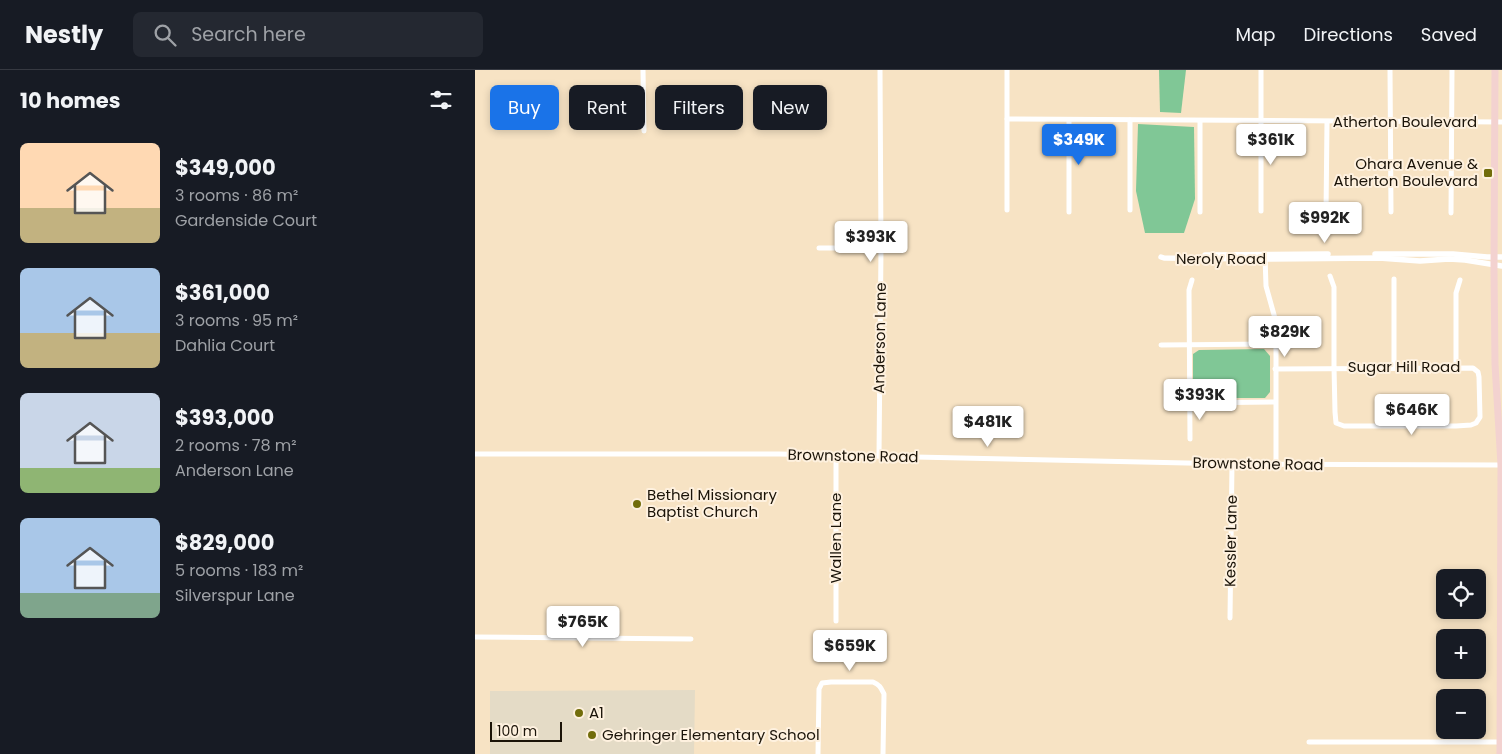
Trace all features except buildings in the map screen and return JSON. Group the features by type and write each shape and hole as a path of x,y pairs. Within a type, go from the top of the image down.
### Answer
{"main road":[{"path":"1495,70 1499,122 1495,364 1499,456 1501,463 1500,754"}],"street":[{"path":"643,70 643,131"},
{"name":"Anderson Lane","path":"879,456 880,70"},
{"path":"1007,70 1007,210"},
{"path":"1261,70 1261,211"},
{"path":"1390,70 1391,212"},
{"path":"1451,213 1452,70"},
{"name":"Atherton Boulevard","path":"1007,119 1499,122"},
{"path":"1069,120 1069,212"},
{"path":"1130,120 1130,210"},
{"path":"1200,121 1200,212"},
{"path":"1326,213 1327,122"},
{"path":"819,248 881,248"},
{"name":"Neroly Road","path":"1265,257 1165,255 1161,257 1265,257 1453,254 1498,261"},
{"path":"1265,257 1266,286 1276,322 1276,464"},
{"path":"1330,276 1333,287 1333,367"},
{"path":"1393,279 1394,367"},
{"path":"1190,439 1189,290 1192,280"},
{"path":"1456,367 1456,293 1460,280"},
{"path":"1161,345 1275,344"},
{"name":"Sugar Hill Road","path":"1275,368 1333,367 1456,367 1473,368 1479,372 1480,417 1471,426 1344,426 1336,423 1333,367"},
{"path":"1190,403 1275,402"},
{"name":"Brownstone Road","path":"475,454 779,454 1232,464 1501,463"},
{"name":"Wallen Lane","path":"836,456 836,621"},
{"name":"Kessler Lane","path":"1230,618 1232,464"},
{"path":"475,637 691,639"},
{"path":"818,754 819,689 822,683 873,682 878,684 884,694 883,754"},
{"path":"1309,742 1500,742"}],"shaded area":[{"name":"Gehringer Elementary School","path":"695,690 694,754 490,754 490,691"}],"green space":[{"path":"1159,70 1186,70 1181,113 1160,112"},
{"path":"1138,124 1194,127 1195,199 1184,233 1145,233 1136,191"},
{"path":"1264,349 1270,356 1270,392 1265,398 1199,398 1193,393 1193,354 1199,350"}],"place":[{"name":"Ohara Avenue & Atherton Boulevard","path":"1488,173"},
{"name":"Bethel Missionary Baptist Church","path":"637,504"},
{"name":"A1","path":"579,713"},
{"name":"Gehringer Elementary School","path":"592,735"}]}
